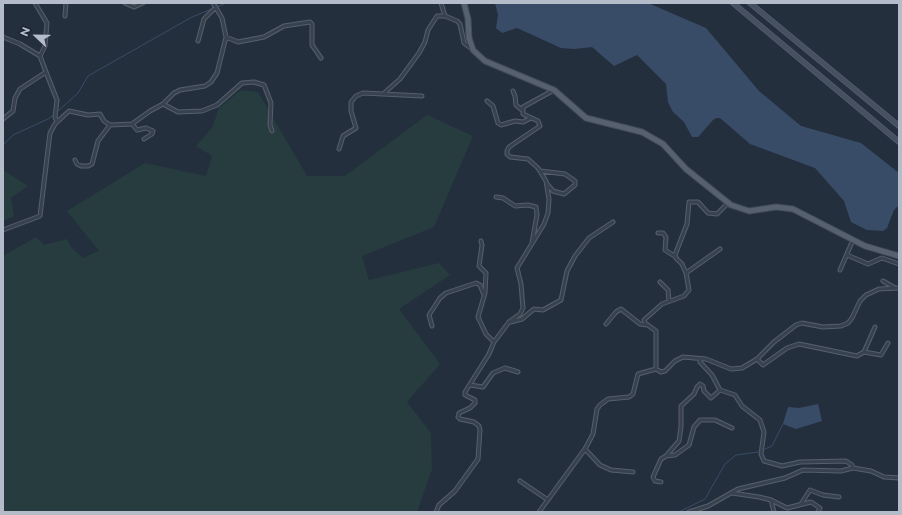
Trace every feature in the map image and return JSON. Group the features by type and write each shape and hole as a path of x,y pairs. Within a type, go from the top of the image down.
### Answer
{"main road":[{"path":"464,3 468,19 469,38 473,50 490,64 554,90 586,118 642,132 663,144 686,169 728,203 749,211 776,207 793,208 874,250 899,256"}],"street":[{"path":"35,3 47,23 45,46 40,56"},
{"path":"65,16 66,3"},
{"path":"125,3 134,7 143,3"},
{"path":"3,230 40,216 50,133 57,122 67,113 72,111 88,115 100,114 104,121 110,125 132,124 163,104 180,90 205,86 211,82 217,73 226,37 224,22 213,3"},
{"path":"441,3 445,16"},
{"path":"733,3 899,142"},
{"path":"750,3 899,126"},
{"path":"198,41 204,19 216,7"},
{"path":"383,94 400,78 419,53 425,42 428,30 437,16 445,16 457,21 460,24 464,42 473,50"},
{"path":"226,37 238,42 264,37 284,26 301,22 310,22 312,24 312,45 321,58"},
{"path":"3,37 20,44 40,56 57,100 55,117 57,122"},
{"path":"3,119 13,111 15,98 20,89 46,72"},
{"path":"163,104 178,112 202,111 217,105 242,83 254,82 264,86 266,90 270,103 270,126 272,131"},
{"path":"522,110 525,104 554,90"},
{"path":"436,512 438,505 455,491 478,459 479,426 474,422 460,419 458,417 459,414 470,408 475,403 475,400 465,395 465,392 494,342 509,322 520,314 523,308 521,284 517,268 538,236 548,213 549,199 546,183 540,171 528,159 510,157 507,154 509,147 540,126 538,121 523,114 522,110 516,105 513,91"},
{"path":"339,149 343,136 356,128 356,122 351,111 351,102 356,96 363,93 422,96"},
{"path":"487,101 493,106 498,123 501,125 515,121 525,121 531,118"},
{"path":"132,124 138,130 146,128 153,131 152,134 144,139"},
{"path":"75,160 77,164 81,166 88,166 92,164 98,141 110,125"},
{"path":"540,171 565,174 576,181 575,185 564,194 554,191 546,183"},
{"path":"496,197 503,198 515,206 528,205 536,207 537,215 531,245"},
{"path":"676,257 688,224 690,202 698,202 708,213 717,214 728,203"},
{"path":"509,322 522,319 534,309 543,310 561,300 567,271 575,256 589,238 613,222"},
{"path":"647,325 645,323 646,317 662,304 687,294 689,290 686,274 676,257 665,250 666,238 662,233 658,233"},
{"path":"840,270 853,240"},
{"path":"481,241 482,245 479,266 486,273 485,299 478,318 486,334 494,342"},
{"path":"686,274 720,249"},
{"path":"847,255 868,264 882,258 899,264"},
{"path":"884,281 897,288"},
{"path":"660,282 668,290 669,301"},
{"path":"432,326 429,315 440,298 446,292 476,283 480,285 485,299"},
{"path":"539,512 593,434 597,409 608,400 629,397 635,390 636,377 638,374 656,369 661,372 669,369 675,361 683,357 712,361 730,369 742,368 756,359 774,342 796,325 802,323 823,327 841,326 848,323 852,318 863,298 879,290 897,288"},
{"path":"606,324 616,312 621,309 640,324 647,325 656,331 656,369"},
{"path":"756,359 763,364 766,363 777,354 794,344 806,345 851,356 857,356 864,352 875,326"},
{"path":"864,352 881,355 888,343"},
{"path":"700,359 702,364 712,375 720,390 735,395 742,406 760,420 764,432 760,454 764,461 782,466 800,462 846,461 852,465 853,468"},
{"path":"470,385 483,387 493,373 505,368 513,369 518,372"},
{"path":"661,482 656,481 653,478 661,459 666,456 679,441 682,427 682,406 694,394 700,384 711,398 720,390"},
{"path":"666,456 675,455 689,445 694,427 700,420 715,420 732,428"},
{"path":"584,449 600,465 611,470 633,472"},
{"path":"689,512 708,506 738,489 785,478 803,470 841,471 853,468 870,471 884,478 899,478"},
{"path":"520,482 548,500"},
{"path":"801,504 810,490 823,496 839,498"},
{"path":"732,493 759,496 787,508 811,502 820,508 818,512"},
{"path":"771,500 774,512"}],"green space":[{"path":"241,90 258,92 307,176 345,176 427,115 473,136 434,227 362,256 369,280 439,263 450,275 399,309 440,364 407,402 431,433 432,469 417,512 3,512 3,256 36,237 44,245 67,239 71,247 83,258 99,251 67,211 145,163 206,176 212,156 196,146 212,128 219,108"},
{"path":"3,170 28,186 11,198 14,216 3,221"}],"water":[{"path":"495,3 648,3 706,28 759,91 801,126 861,143 899,173 899,205 894,210 887,228 883,231 867,230 851,222 844,201 815,168 750,144 720,118 713,120 698,137 692,137 684,122 673,112 668,102 666,84 637,55 614,66 592,47 574,49 561,48 517,28 502,33 496,28 498,15"},
{"path":"818,404 822,421 796,429 783,424 788,407 799,408"}],"waterway":[{"path":"217,7 226,3"},
{"path":"57,112 78,93 88,76 192,17 214,8"},
{"path":"3,145 13,135 48,119 55,114"},
{"path":"765,449 772,446 783,424"},
{"path":"679,512 705,499 725,464 736,455 758,452"}]}
